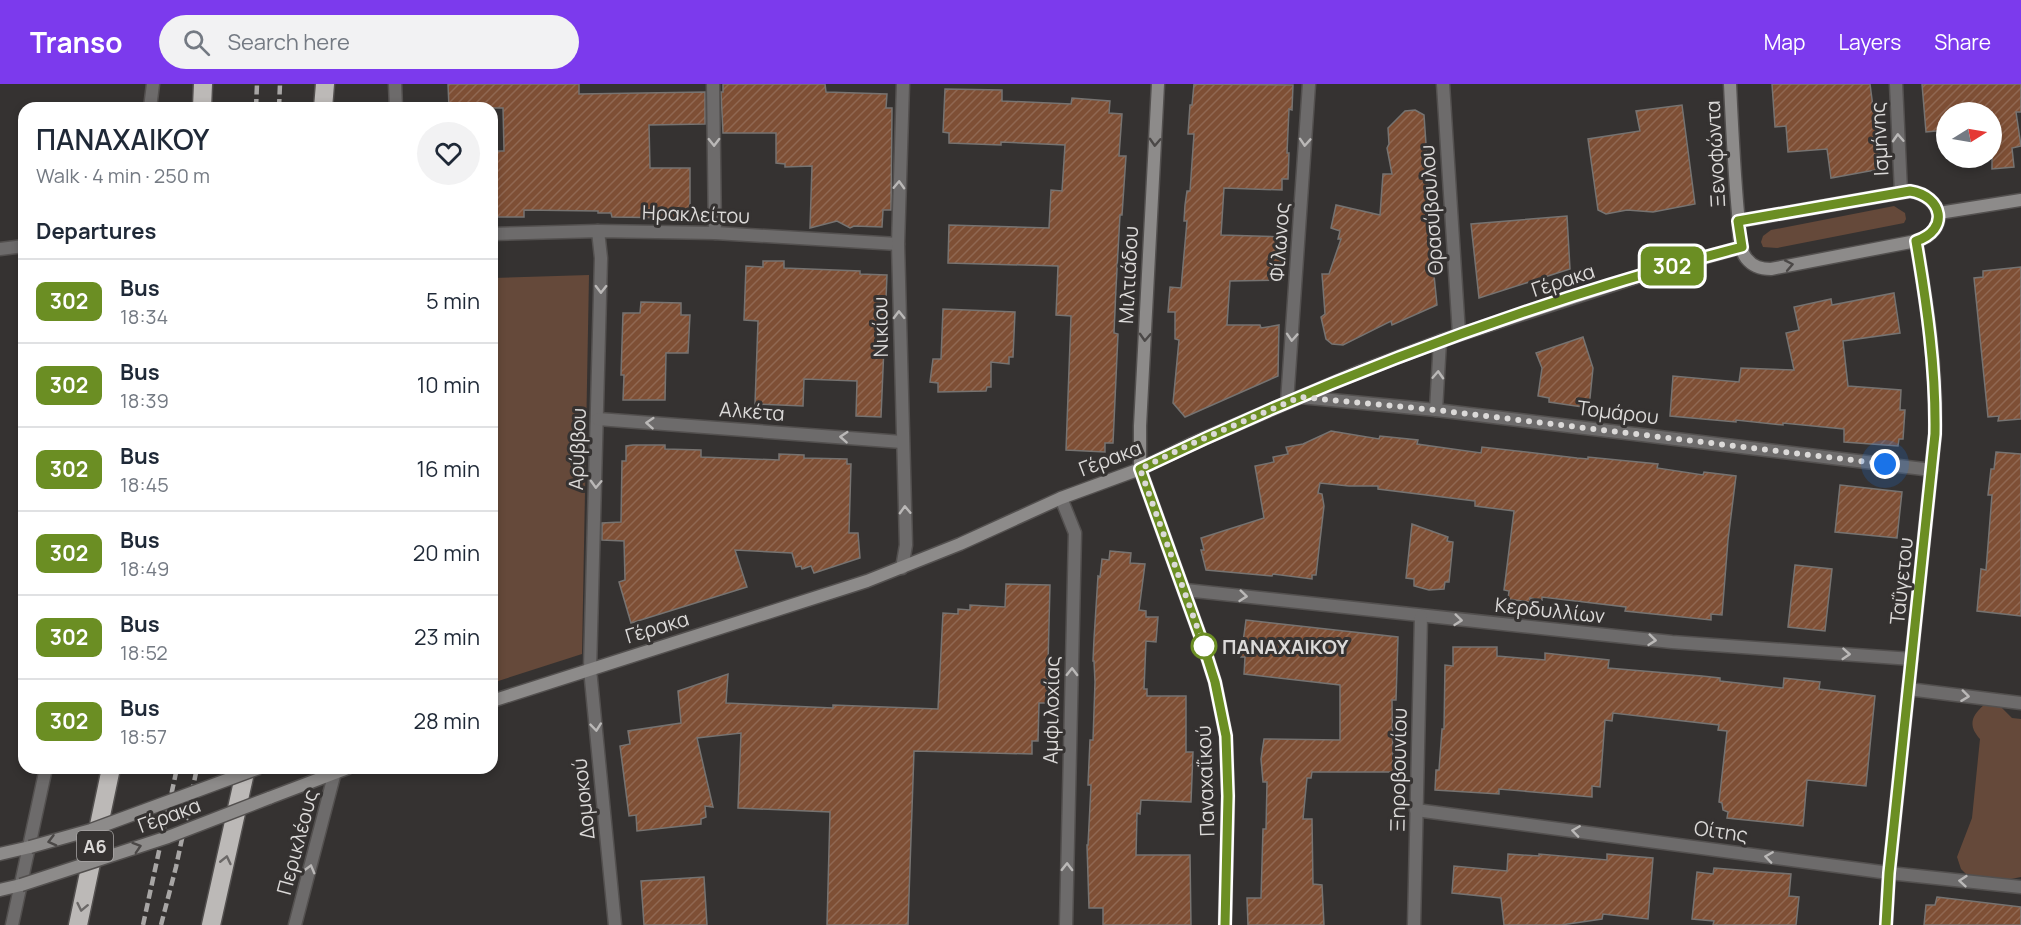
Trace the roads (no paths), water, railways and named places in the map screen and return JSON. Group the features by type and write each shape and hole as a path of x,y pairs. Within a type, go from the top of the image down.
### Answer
{"highway":[{"path":"202,102 203,84"},
{"path":"324,102 325,84"},
{"name":"Α6","path":"78,925 110,774"},
{"path":"211,925 245,774"}],"street":[{"path":"151,102 153,84"},
{"path":"395,84 396,102"},
{"path":"713,84 715,233"},
{"name":"Νικίου","path":"902,568 906,545 898,244 903,84"},
{"name":"Μιλτιάδου","path":"1140,469 1140,426 1158,84"},
{"name":"Φίλωνος","path":"1287,402 1309,84"},
{"name":"Θρασύβουλου","path":"1443,84 1459,334"},
{"name":"Ξενοφώντα","path":"1730,84 1738,221"},
{"name":"Ισμήνης","path":"1896,84 1901,192"},
{"path":"1901,192 1918,192 1928,196 1936,204 1939,213 1938,223 1932,232 1916,241 1762,269 1746,258 1738,221 1901,192"},
{"path":"1939,213 2021,200"},
{"name":"Ηρακλείτου","path":"498,234 598,231 715,233 898,244"},
{"name":"Αρύββου","path":"590,669 601,258 598,231"},
{"name":"Ταΰγετου","path":"1886,925 1889,873 1932,470 1936,395 1934,357 1916,241"},
{"path":"0,249 18,247"},
{"name":"Γέρακα","path":"498,699 902,568 1061,498 1140,469 1287,402 1459,334 1656,271 1742,247"},
{"path":"1436,410 1440,341"},
{"name":"Τομάρου","path":"1300,397 1436,410 1932,470"},
{"name":"Αλκέτα","path":"598,419 902,442"},
{"name":"Παναχαΐκού","path":"1140,469 1185,590 1215,682 1226,736 1228,796 1225,925"},
{"name":"Αμφιλοχίας","path":"1061,498 1075,533 1066,925"},
{"name":"Κερδυλλίων","path":"1185,590 1672,642 1912,659"},
{"name":"Ξηροβουνίου","path":"1414,925 1421,616"},
{"name":"Δομοκού","path":"590,669 615,925"},
{"path":"1908,689 2021,703"},
{"path":"12,925 45,774"},
{"name":"Γέρακα","path":"0,854 92,830 243,774"},
{"name":"Γέρακα","path":"0,890 168,837 328,774"},
{"name":"Περικλέους","path":"295,925 335,774"},
{"name":"Οίτης","path":"1416,810 1889,873 2021,887"}],"railway":[{"path":"256,102 257,84"},
{"path":"279,102 280,84"},
{"path":"143,925 176,774"},
{"path":"161,925 196,774"}],"place":[{"name":"ΠΑΝΑΧΑΙΚΟΥ","path":"1204,646"}]}
